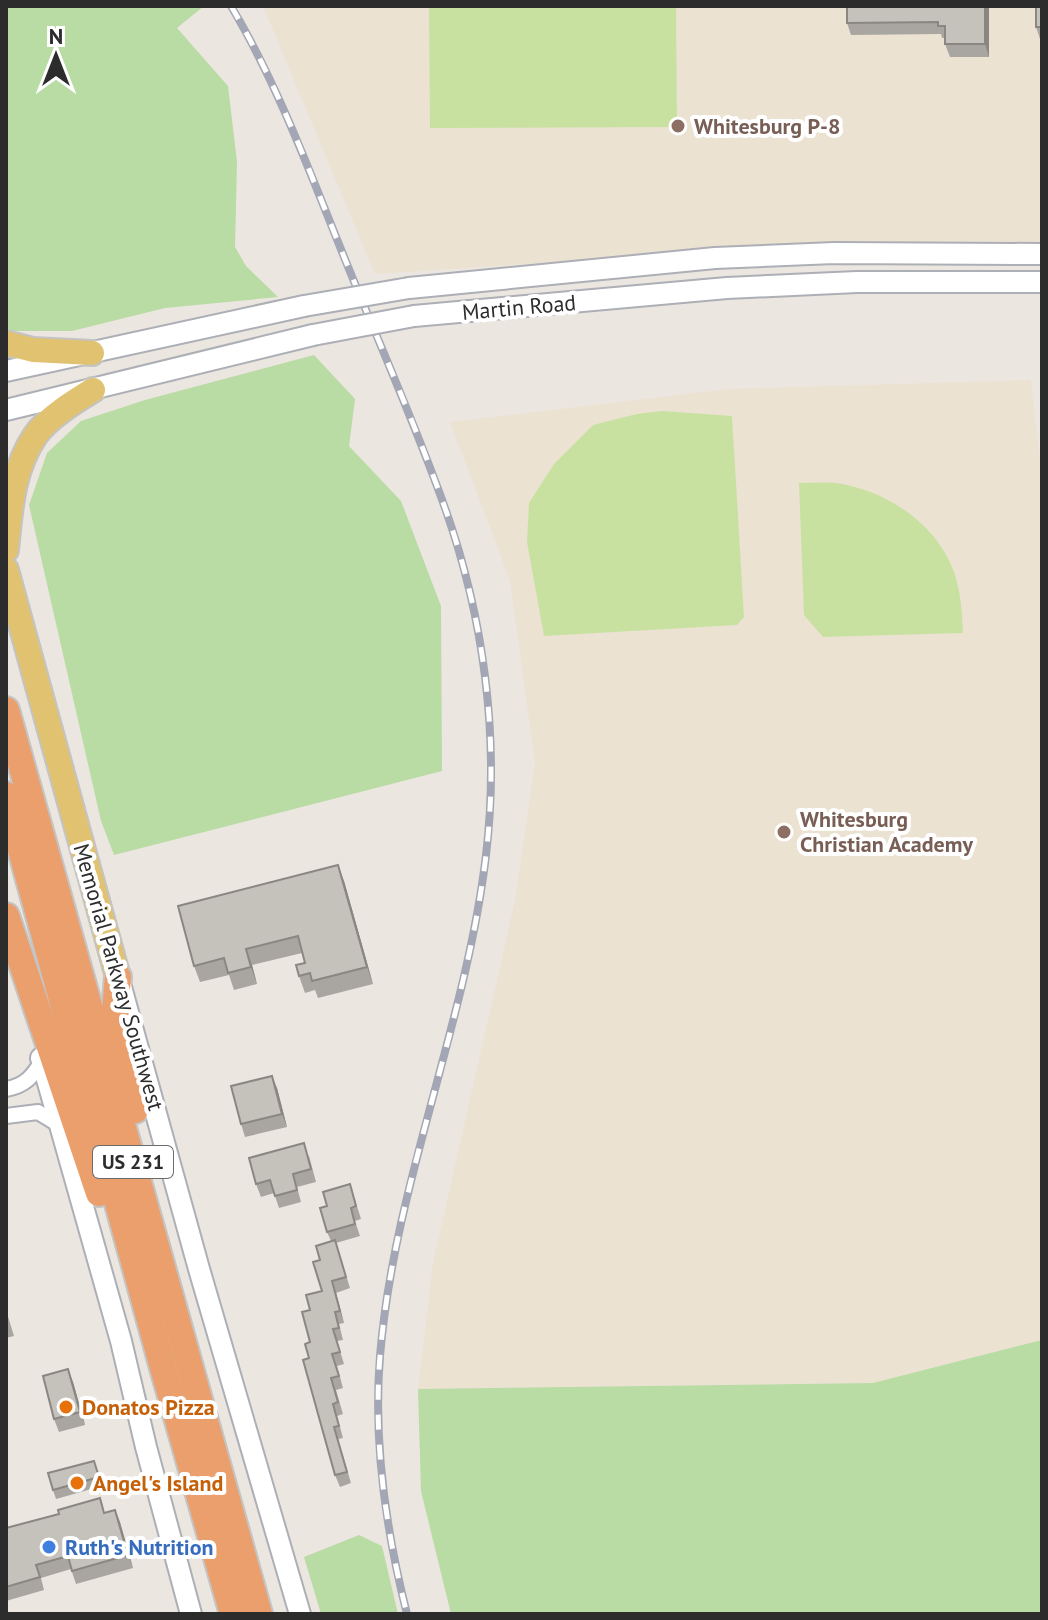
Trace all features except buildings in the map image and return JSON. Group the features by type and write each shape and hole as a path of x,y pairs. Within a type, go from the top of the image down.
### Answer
{"highway":[{"name":"Memorial Parkway Southwest","path":"6,710 156,1290 162,1364 233,1614"},
{"name":"Memorial Parkway Southwest","path":"6,795 156,1290 259,1614"},
{"path":"6,916 120,1255 156,1290 168,1243 146,1164 115,1011 118,977"}],"main road":[{"name":"Martin Road","path":"6,371 304,306 409,288 715,258 834,253 1042,254"},
{"name":"Martin Road","path":"6,410 313,335 414,316 727,288 857,282 1042,282"},
{"path":"6,343 33,350 92,353"},
{"path":"6,550 17,472 35,435 64,408 93,390"},
{"name":"Memorial Parkway Southwest","path":"6,570 211,1312 300,1614"},
{"path":"6,926 121,1341 191,1614"}],"street":[{"path":"6,1089 33,1077 42,1061"},
{"path":"6,1116 38,1112 61,1126"}],"shaded area":[{"name":"Whitesburg P-8","path":"263,6 1042,6 1042,246 815,245 375,274"},
{"name":"Whitesburg Christian Academy","path":"1031,380 1042,478 1042,1340 873,1383 418,1389 433,1263 515,901 535,763 510,580 450,422 729,389"}],"green space":[{"path":"6,6 204,6 177,28 228,86 237,162 235,247 246,266 278,297 165,308 72,331 11,331 6,327"},
{"path":"429,6 676,6 677,127 430,128"},
{"path":"314,355 355,399 349,446 401,501 441,606 442,771 114,855 101,821 29,505 47,453 81,421 145,400"},
{"path":"662,411 732,416 744,617 737,625 544,636 527,542 529,503 554,464 593,425"},
{"path":"799,483 836,483 873,493 907,512 922,525 946,555 954,572 960,595 963,633 823,637 804,615"},
{"path":"1042,1340 1042,1614 451,1614 421,1491 418,1389 873,1383"},
{"path":"359,1535 382,1546 398,1614 321,1614 304,1557"}],"railway":[{"path":"231,6 266,71 296,138 434,478 470,592 485,679 491,767 486,855 463,981 400,1229 380,1356 378,1421 383,1486 407,1614"}],"place":[{"name":"Whitesburg P-8","path":"678,126"},
{"name":"Whitesburg Christian Academy","path":"784,832"},
{"name":"Donatos Pizza","path":"66,1407"},
{"name":"Angel's Island","path":"77,1483"},
{"name":"Ruth's Nutrition","path":"49,1547"}]}
